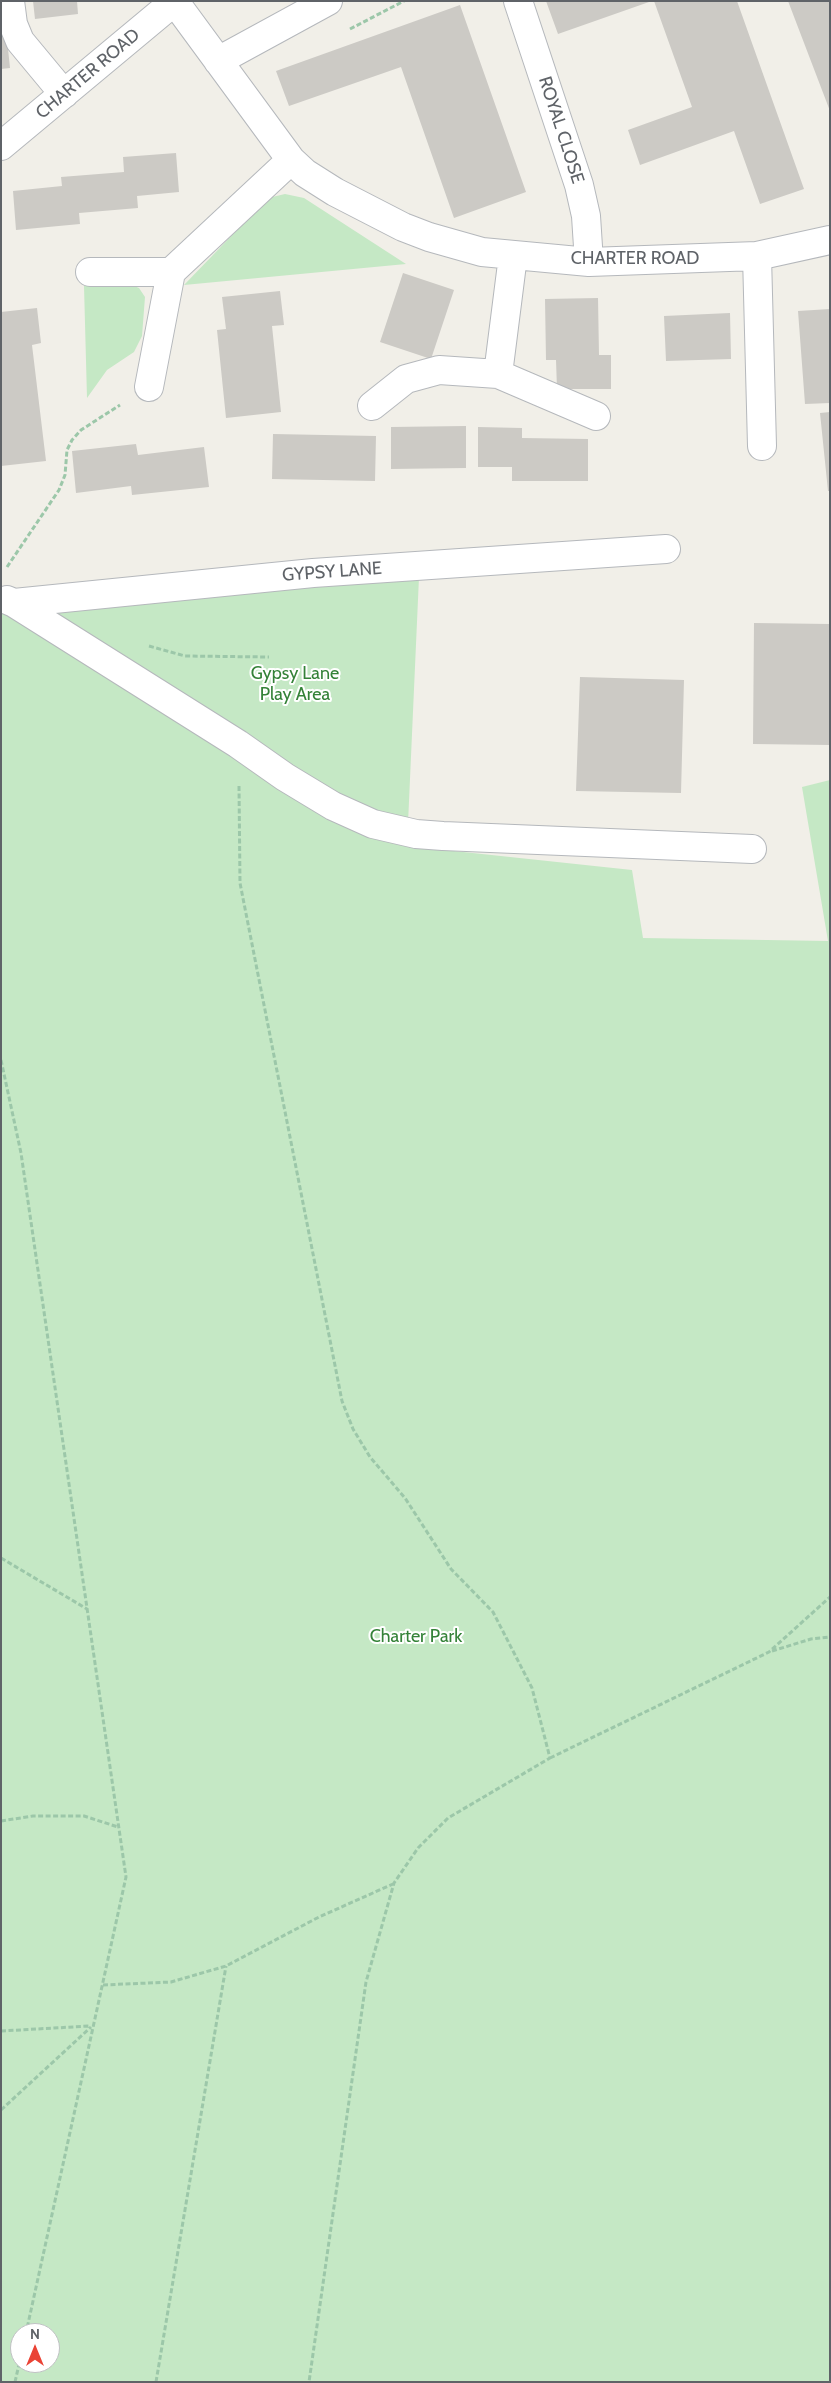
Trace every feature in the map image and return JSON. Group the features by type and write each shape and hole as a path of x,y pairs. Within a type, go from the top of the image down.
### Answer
{"street":[{"path":"10,1 12,24 20,41 64,94"},
{"path":"218,61 328,1"},
{"name":"ROYAL CLOSE","path":"518,1 579,185 586,216 589,262"},
{"name":"CHARTER ROAD","path":"1,146 175,2 290,160 320,184 403,227 454,245 513,256 589,262 757,256 830,240"},
{"path":"149,387 171,272 290,160"},
{"path":"498,374 513,256"},
{"path":"757,256 762,446"},
{"path":"90,272 171,272"},
{"path":"372,406 406,379 439,370 498,374 596,416"},
{"name":"GYPSY LANE","path":"8,600 313,572 666,549"},
{"path":"8,600 238,744 285,777 333,806 357,817 394,829 444,836 752,849"}],"path":[{"path":"6,569 58,490 65,475 67,450 74,436 80,430 149,387"},
{"path":"141,643 185,656 269,658"},
{"path":"238,744 240,883 342,1401 353,1429 370,1457 405,1498 451,1569 493,1612 532,1688 550,1758"},
{"path":"1,1060 21,1153 126,1877 28,2323"},
{"path":"1,1558 87,1609"},
{"path":"769,1652 830,1597"},
{"path":"309,2382 366,1982 394,1884 418,1848 448,1818 550,1758 769,1652 811,1639 830,1638"},
{"path":"1,1821 33,1816 84,1816 119,1828"},
{"path":"103,1985 171,1982 226,1966 319,1917 394,1884"},
{"path":"156,2382 226,1966"},
{"path":"1,2032 92,2026"},
{"path":"1,2110 92,2026"}],"green space":[{"path":"285,194 304,198 406,264 184,285 268,198"},
{"path":"127,283 139,288 145,297 142,336 134,352 107,370 87,398 84,286"},
{"name":"Charter Park","path":"419,577 407,846 632,870 643,938 828,941 802,787 830,780 830,2382 1,2382 1,609"}],"building":[{"path":"33,1 77,1 78,14 35,19"},
{"path":"546,1 649,1 649,2 558,34"},
{"path":"654,1 737,1 804,189 760,204 734,131 640,165 628,130 692,107"},
{"path":"788,1 830,1 830,111"},
{"path":"460,5 526,192 454,218 401,67 289,106 276,71"},
{"path":"1,20 5,20 10,68 1,69"},
{"path":"176,153 179,192 137,196 138,208 79,213 80,224 16,230 13,191 62,186 61,177 124,172 123,157"},
{"path":"403,273 454,290 431,359 380,342"},
{"path":"280,291 284,325 272,326 281,412 226,418 217,330 226,329 222,297"},
{"path":"598,298 599,355 611,355 611,389 557,389 556,360 546,360 545,299"},
{"path":"37,308 41,343 32,345 46,461 1,466 1,312"},
{"path":"830,309 830,403 805,404 798,311"},
{"path":"730,313 731,359 666,361 664,316"},
{"path":"830,412 830,491 828,491 820,413"},
{"path":"466,426 466,468 391,469 391,427"},
{"path":"478,427 522,428 522,438 588,439 588,481 512,481 512,467 478,467"},
{"path":"273,434 376,436 375,481 272,479"},
{"path":"136,444 138,455 204,447 209,487 132,495 131,486 76,493 72,451"},
{"path":"754,623 830,624 830,745 753,744"},
{"path":"580,677 684,680 681,793 576,791"}],"park label":[{"name":"Gypsy Lane Play Area","path":"295,684"}]}
